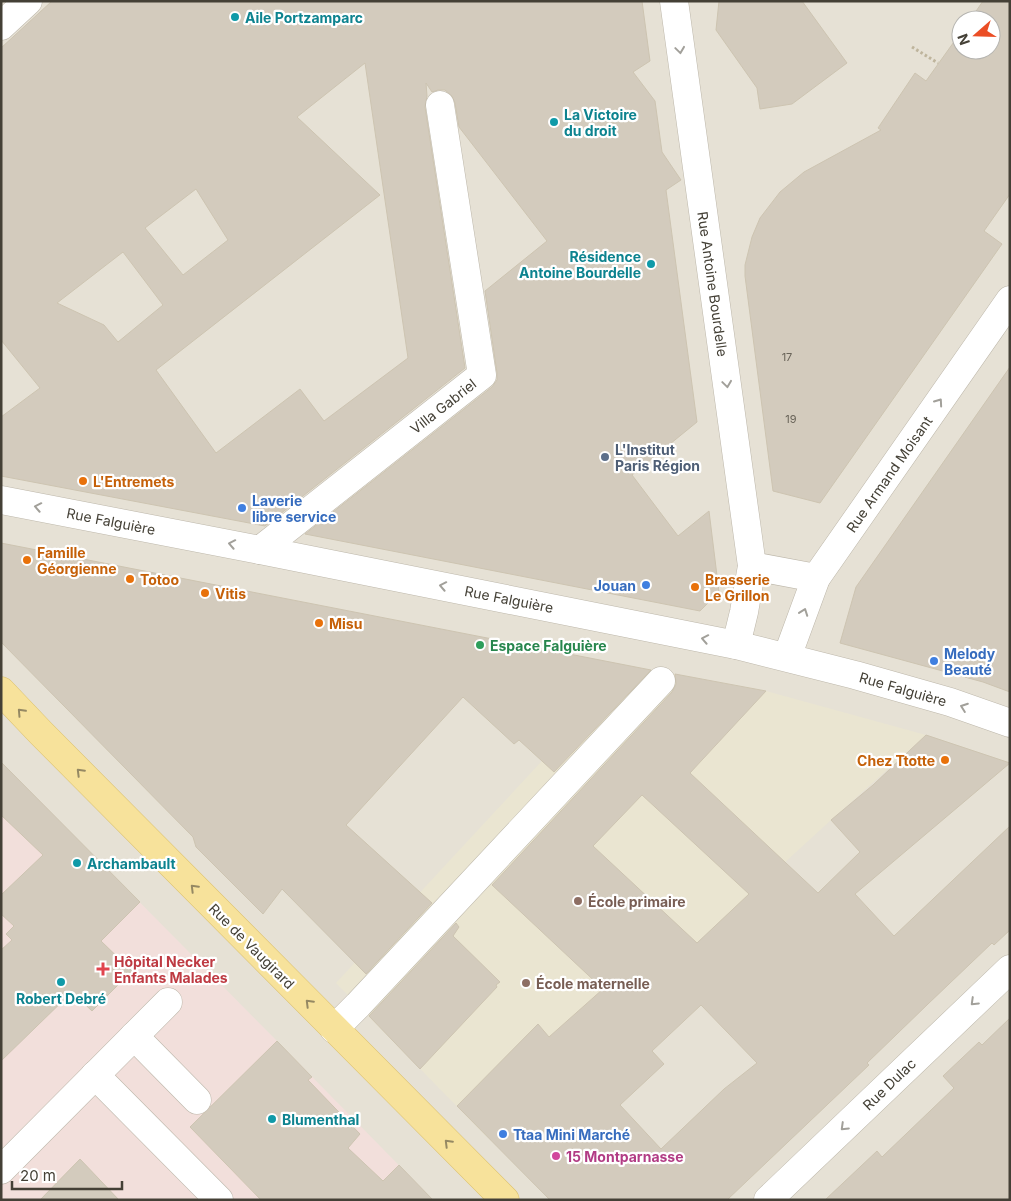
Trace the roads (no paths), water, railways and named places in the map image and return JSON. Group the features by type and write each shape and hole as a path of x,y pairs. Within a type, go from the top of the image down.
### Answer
{"main road":[{"name":"Rue de Vaugirard","path":"1,691 505,1200"}],"street":[{"path":"1,26 28,1"},
{"name":"Rue Antoine Bourdelle","path":"674,1 752,566 736,645"},
{"name":"Villa Gabriel","path":"260,550 482,375 440,105"},
{"name":"Rue Armand Moisant","path":"787,657 816,578 1010,300"},
{"name":"Rue Falguière","path":"1,500 736,645 787,657 950,702 1010,724"},
{"path":"752,566 816,578"},
{"path":"334,1029 661,681"},
{"name":"Rue Dulac","path":"768,1200 1010,969"},
{"path":"1,1170 168,1002"},
{"path":"134,1036 197,1100"},
{"path":"95,1075 219,1200"}],"place":[{"name":"Aile Portzamparc","path":"235,17"},
{"name":"La Victoire du droit","path":"554,122"},
{"name":"Résidence Antoine Bourdelle","path":"651,264"},
{"name":"L'Institut Paris Région","path":"605,457"},
{"name":"L'Entremets","path":"83,481"},
{"name":"Laverie libre service","path":"242,508"},
{"name":"Famille Géorgienne","path":"27,560"},
{"name":"Totoo","path":"130,579"},
{"name":"Jouan","path":"646,585"},
{"name":"Brasserie Le Grillon","path":"695,587"},
{"name":"Vitis","path":"205,593"},
{"name":"Misu","path":"319,623"},
{"name":"Espace Falguière","path":"480,645"},
{"name":"Melody Beauté","path":"934,661"},
{"name":"Chez Ttotte","path":"945,760"},
{"name":"Archambault","path":"77,863"},
{"name":"École primaire","path":"578,901"},
{"name":"Hôpital Necker Enfants Malades","path":"103,969"},
{"name":"Robert Debré","path":"61,982"},
{"name":"École maternelle","path":"526,983"},
{"name":"Blumenthal","path":"272,1119"},
{"name":"Ttaa Mini Marché","path":"503,1134"},
{"name":"15 Montparnasse","path":"556,1156"}]}
